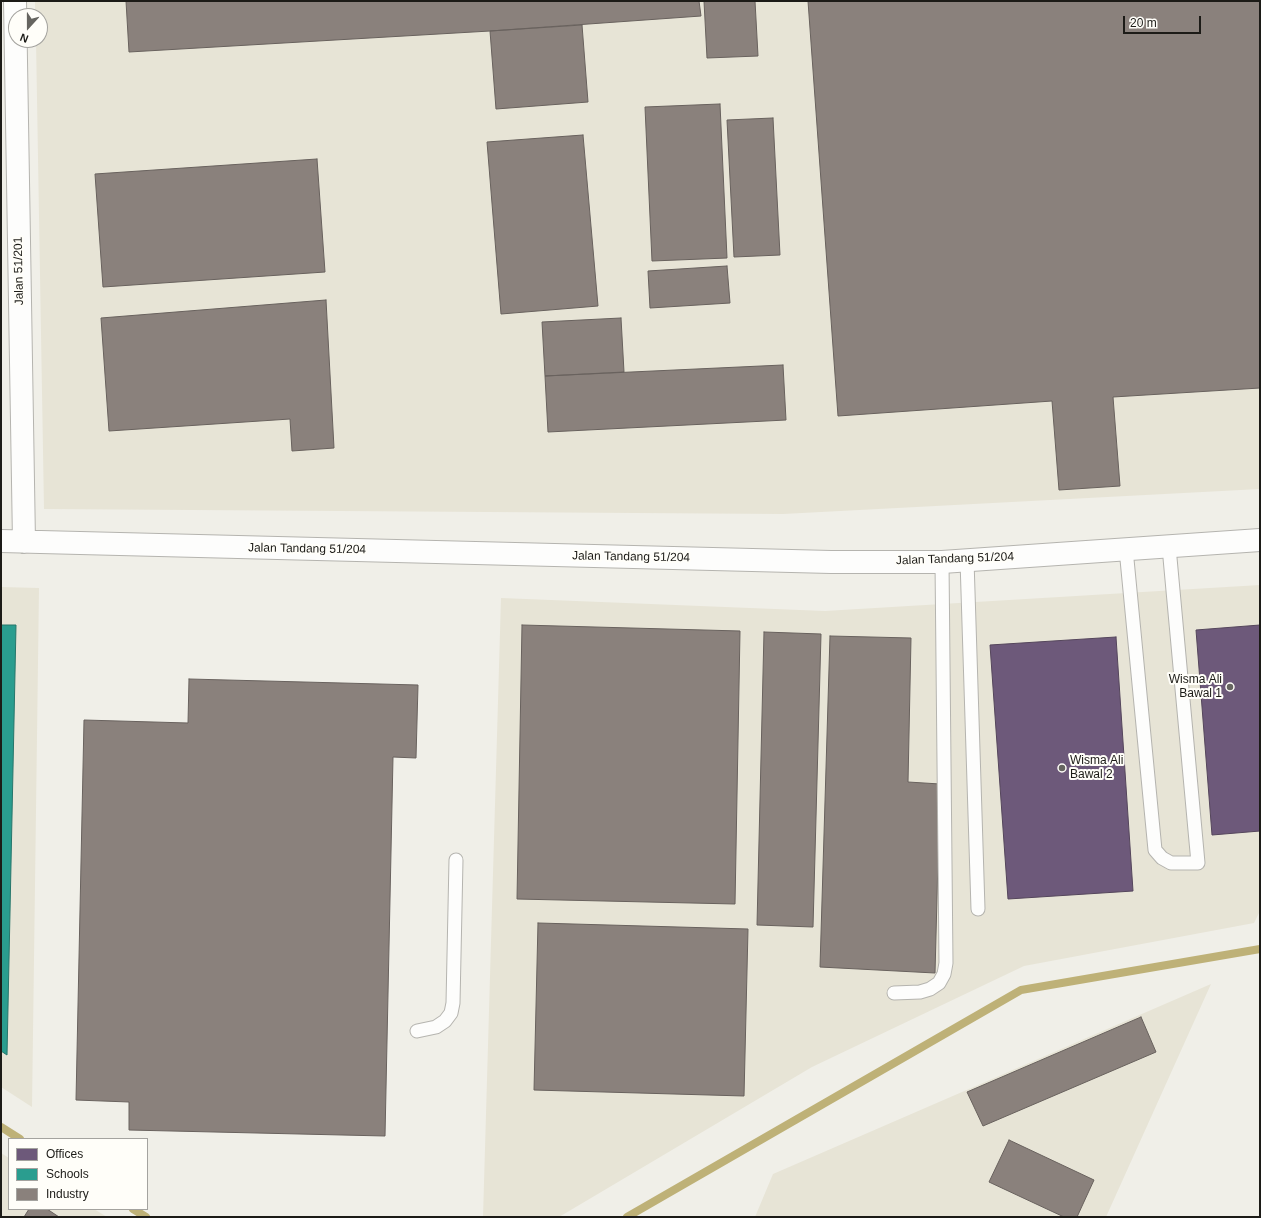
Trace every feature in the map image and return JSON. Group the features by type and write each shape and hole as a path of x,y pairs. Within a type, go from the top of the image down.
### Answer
{"street":[{"name":"Jalan 51/201","path":"15,1 24,542"},
{"name":"Jalan Tandang 51/204","path":"1,541 808,561 942,562 1260,540"}],"lane":[{"path":"1126,549 1155,850 1162,858 1171,863 1198,863 1169,547"},
{"path":"967,560 978,909"},
{"path":"894,993 920,992 930,989 939,983 944,974 946,963 942,562"},
{"path":"417,1031 436,1027 445,1022 451,1013 453,1003 456,860"}],"shaded area":[{"path":"35,1 1260,1 1260,489 783,514 44,509 36,48 48,48 48,8 35,8"},
{"path":"1260,585 1260,911 1254,923 1024,966 812,1067 559,1217 483,1217 501,598 825,611"},
{"path":"1,587 39,588 32,1107 1,1087"},
{"path":"1211,984 1106,1217 755,1217 773,1174"},
{"path":"1,1153 8,1157 8,1210 96,1210 107,1217 1,1217"}],"building: Offices":[{"name":"Wisma Ali Bawal 1","path":"1260,625 1260,831 1212,835 1196,630"},
{"name":"Wisma Ali Bawal 2","path":"1116,637 1133,891 1008,899 990,645"}],"building: Schools":[{"path":"1,625 16,625 7,1055 1,1051"}],"building: Industry":[{"path":"126,1 699,1 701,16 490,31 129,52"},
{"path":"704,1 755,1 758,56 707,58"},
{"path":"808,1 1260,1 1260,388 1113,397 1120,486 1059,490 1052,401 838,416"},
{"path":"582,25 588,102 496,109 490,31"},
{"path":"720,104 727,258 652,261 645,107"},
{"path":"773,118 780,255 734,257 727,120"},
{"path":"583,135 598,306 501,314 487,142"},
{"path":"317,159 325,272 103,287 95,174"},
{"path":"727,266 730,303 650,308 648,271"},
{"path":"326,300 334,448 292,451 290,419 109,431 101,318"},
{"path":"621,318 624,372 545,376 542,322"},
{"path":"783,365 786,420 548,432 545,376"},
{"path":"522,625 740,631 735,904 517,899"},
{"path":"764,632 821,634 813,927 757,925"},
{"path":"830,636 911,638 908,782 940,784 935,973 820,967"},
{"path":"189,679 418,685 416,758 393,757 385,1136 129,1130 129,1102 76,1100 84,720 188,723"},
{"path":"538,923 748,929 744,1096 534,1090"},
{"path":"1141,1017 1156,1052 983,1126 967,1092"},
{"path":"1009,1140 1094,1180 1077,1217 1064,1217 989,1182"},
{"path":"28,1210 48,1210 59,1217 24,1217"}],"waterway":[{"path":"627,1217 1021,990 1260,949"},
{"path":"1,1127 18,1138"},
{"path":"135,1210 146,1217"}],"place":[{"name":"Wisma Ali Bawal 1","path":"1230,687"},
{"name":"Wisma Ali Bawal 2","path":"1062,768"}]}
